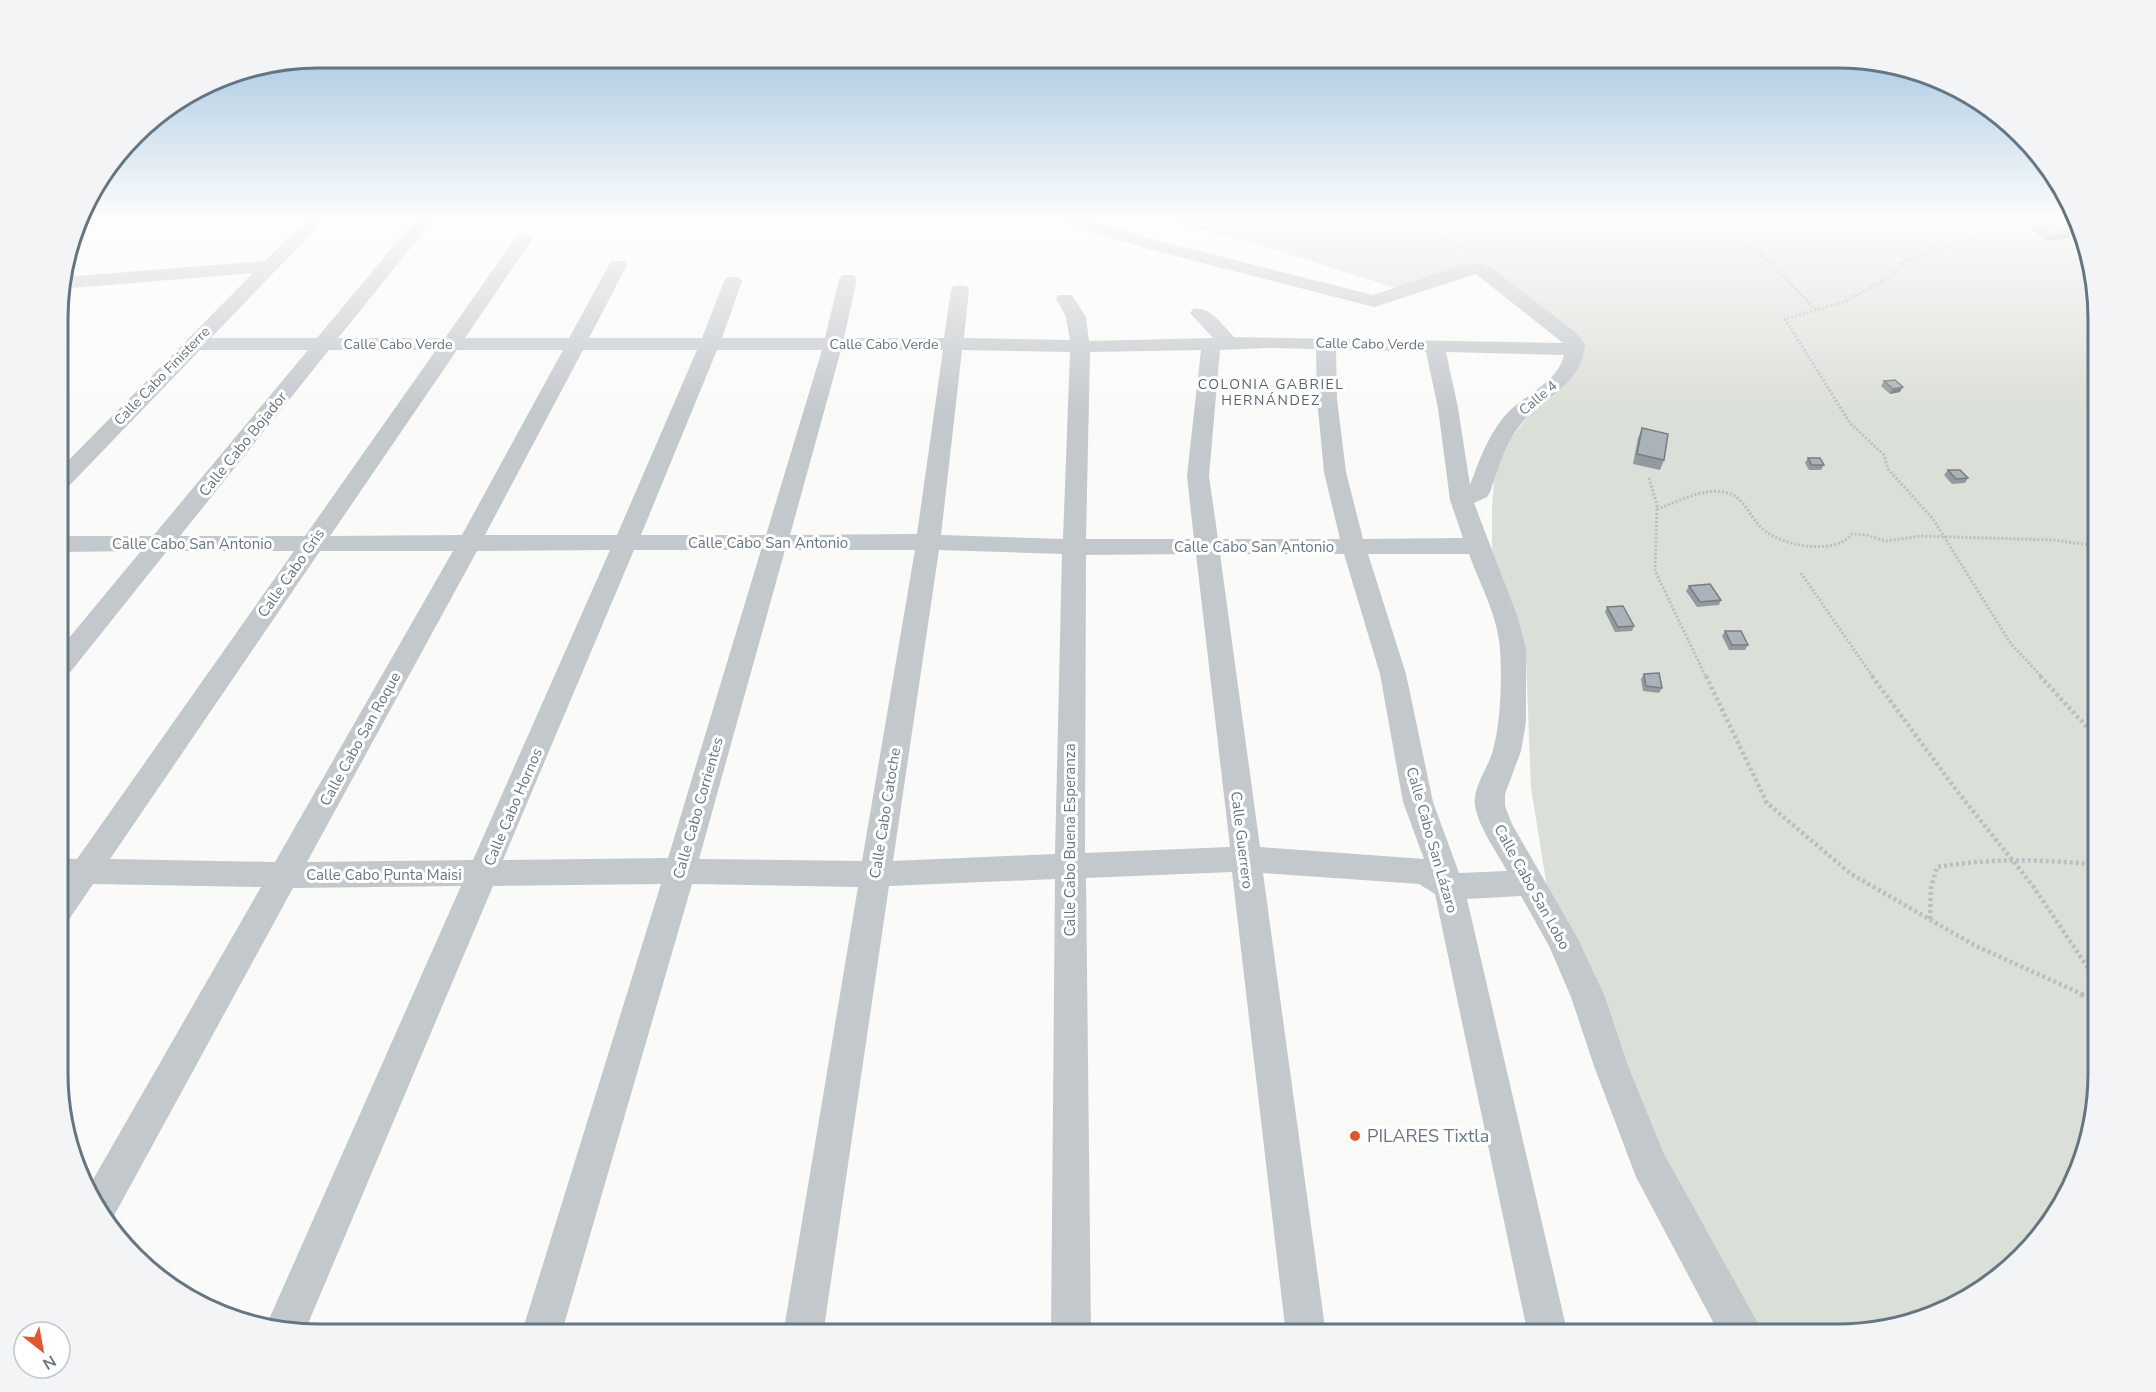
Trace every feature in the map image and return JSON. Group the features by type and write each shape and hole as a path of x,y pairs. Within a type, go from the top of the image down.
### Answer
{"street":[{"name":"Calle Cabo Finisterre","path":"68,474 253,284"},
{"name":"Calle Cabo Bojador","path":"68,657 373,284"},
{"name":"Calle Cabo Gris","path":"72,871 312,543 493,284"},
{"name":"Calle Cabo San Roque","path":"102,1201 469,543 608,284"},
{"name":"Calle Cabo Hornos","path":"288,1322 626,542 710,343 732,284"},
{"name":"Calle Cabo Corrientes","path":"544,1324 680,871 833,345 847,284"},
{"path":"1307,284 1374,301 1430,284"},
{"path":"1499,284 1568,336 1575,344 1575,349"},
{"name":"Calle Cabo Catoche","path":"805,1324 928,542 960,290"},
{"name":"Calle Cabo Buena Esperanza","path":"1065,299 1076,317 1080,345 1073,547 1069,865 1071,1324"},
{"path":"1200,313 1221,344"},
{"name":"Calle Cabo Verde","path":"194,344 710,343 1122,347 1326,344 1575,349"},
{"name":"Calle Guerrero","path":"1221,344 1198,476 1305,1324"},
{"name":"Calle Cabo San Lázaro","path":"1326,344 1328,399 1335,472 1353,548 1393,674 1418,802 1449,887 1546,1324"},
{"name":"Calle Cabo San Lobo","path":"1436,345 1436,355 1477,546 1505,618 1513,648 1512,722 1507,751 1490,794 1490,806 1498,827 1563,939 1588,997 1611,1066 1649,1164 1736,1324"},
{"name":"Calle 4","path":"1467,498 1479,492 1498,441 1519,413 1569,372 1575,349"},
{"name":"Calle Cabo San Antonio","path":"68,544 928,542 1073,547 1477,546"},
{"name":"Calle Cabo Punta Maisi","path":"72,871 285,875 680,871 875,874 1245,859 1419,871 1429,873 1449,887"},
{"path":"1449,887 1531,883"}],"path":[{"path":"1790,284 1814,308 1820,309"},
{"path":"1877,284 1844,302 1785,319 1850,423 1884,455 1888,469 1933,519 2011,644 2088,728"},
{"path":"1649,478 1657,508 1655,571 1767,803 1851,874 1976,946 2088,997"},
{"path":"1657,508 1683,501 1699,493 1728,493 1747,507 1756,522 1767,532 1780,540 1801,546 1832,546 1849,540 1852,534 1866,535 1886,541 1921,536 2053,540 2088,545"},
{"path":"1801,573 1833,617 1856,656 2033,886 2088,968"},
{"path":"1930,920 1931,888 1937,867 1971,861 2010,859 2056,860 2088,864"}],"shaded area":[{"path":"1383,284 1414,284 1399,289"},
{"path":"1504,284 2086,284 2088,302 2088,1090 2084,1122 2063,1184 2046,1213 2026,1239 2003,1262 1977,1282 1948,1299 1918,1311 1886,1320 1854,1324 1749,1324 1659,1170 1547,887 1531,788 1526,659 1492,550 1492,508 1496,457 1582,349"}],"building":[{"path":"1895,380 1903,387 1893,389 1884,381"},
{"path":"1642,428 1668,434 1664,460 1637,454"},
{"path":"1808,458 1820,458 1824,465 1812,465"},
{"path":"1948,470 1960,470 1968,478 1956,479"},
{"path":"1710,584 1721,600 1700,602 1689,586"},
{"path":"1623,606 1634,626 1618,627 1607,607"},
{"path":"1725,631 1741,631 1748,645 1732,645"},
{"path":"1659,673 1662,688 1646,686 1644,674"}],"place":[{"name":"PILARES Tixtla","path":"1355,1136"}],"district":[{"name":"COLONIA GABRIEL HERNÁNDEZ","path":"1271,392"}]}
